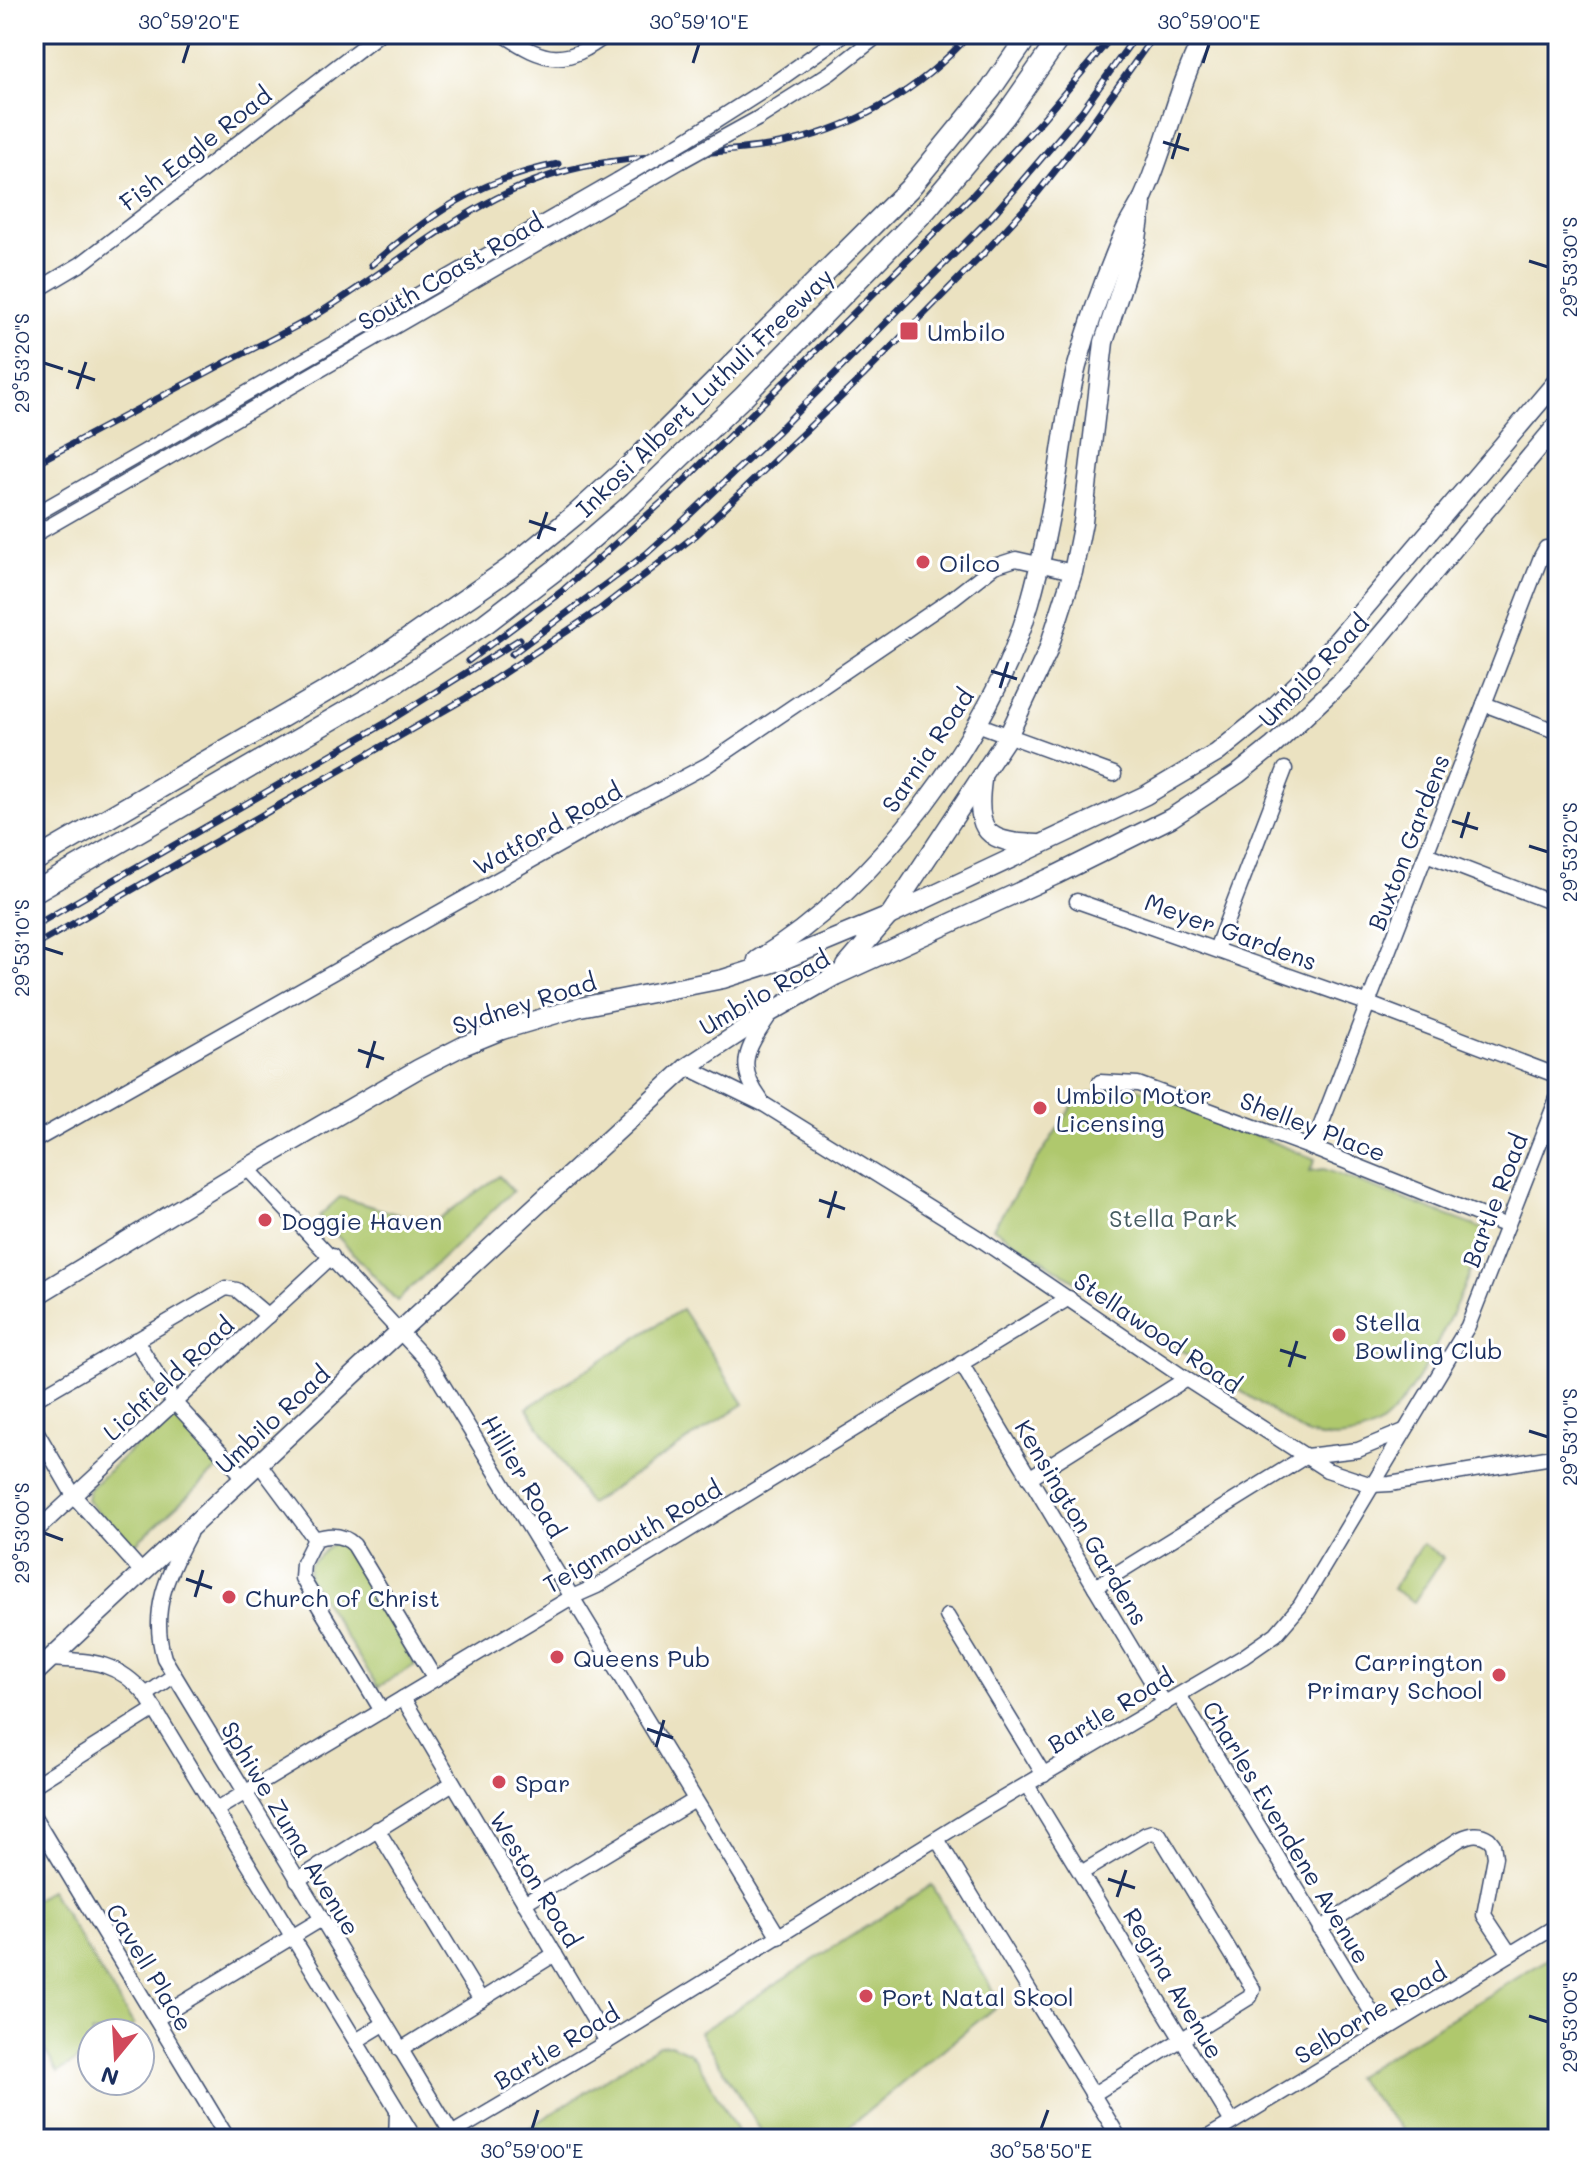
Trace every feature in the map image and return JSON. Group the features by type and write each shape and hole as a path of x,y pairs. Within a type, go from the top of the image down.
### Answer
{"highway":[{"name":"Inkosi Albert Luthuli Freeway","path":"34,861 368,667 461,605 564,524 636,460 909,189 991,89 1029,34"},
{"name":"Inkosi Albert Luthuli Freeway","path":"34,892 397,682 486,623 554,571 634,502 732,407 926,210 1005,116 1062,34"}],"main road":[{"name":"Sarnia Road","path":"723,979 792,938 871,864 916,814 977,724 1017,644 1040,564 1077,366 1123,235 1142,200 1184,81 1205,34"},
{"name":"Sarnia Road","path":"835,976 889,916 1008,736 1047,653 1073,572 1086,504 1092,423 1104,342 1137,239 1142,200"},
{"name":"Umbilo Road","path":"889,916 1175,779 1217,753 1275,706 1348,629 1558,380"},
{"name":"Umbilo Road","path":"34,1674 42,1659 260,1465 400,1331 687,1067 771,1012 835,976 1056,875 1171,818 1238,774 1296,726 1346,677 1558,424"},
{"path":"983,774 979,810 989,833 1008,842 1043,844"},
{"name":"Sydney Road","path":"34,1297 247,1168 427,1064 476,1041 580,1007 723,979 783,960 889,916"}],"street":[{"name":"Fish Eagle Road","path":"34,292 81,264 379,34"},
{"path":"503,34 534,53 561,57 580,52 608,34"},
{"path":"843,34 856,53"},
{"name":"South Coast Road","path":"34,515 686,140 763,91 843,34"},
{"name":"South Coast Road","path":"34,535 757,119 830,73 880,34"},
{"name":"Buxton Gardens","path":"1312,1148 1484,704 1551,550"},
{"name":"Watford Road","path":"34,1141 598,823 707,765 953,598 994,566 1016,559 1073,572"},
{"path":"1484,704 1558,732"},
{"path":"977,724 1114,774"},
{"path":"1216,949 1285,769"},
{"path":"1426,854 1558,905"},
{"name":"Meyer Gardens","path":"1077,901 1369,1004 1558,1076"},
{"name":"Stellawood Road","path":"765,1105 745,1073 749,1048 771,1012"},
{"name":"Stellawood Road","path":"687,1067 765,1105 1069,1298 1186,1379 1339,1475 1372,1485 1390,1484 1558,1456"},
{"name":"Shelley Place","path":"1100,1082 1138,1084 1312,1148 1507,1226"},
{"name":"Bartle Road","path":"450,2137 937,1839 1243,1657 1276,1634 1289,1621 1317,1580 1468,1326 1558,1096"},
{"name":"Hillier Road","path":"247,1168 332,1256 437,1375 779,1937"},
{"name":"Lichfield Road","path":"34,1533 332,1256"},
{"path":"34,1400 226,1288 237,1290 268,1316"},
{"name":"Teignmouth Road","path":"216,1810 572,1597 597,1586 1069,1298"},
{"path":"136,1340 173,1401 245,1478"},
{"name":"Kensington Gardens","path":"961,1363 1165,1704"},
{"path":"1029,1478 1186,1379"},
{"path":"34,1427 74,1496 142,1572"},
{"path":"1095,1587 1306,1456 1358,1450 1404,1431"},
{"path":"260,1465 315,1539"},
{"name":"Sphiwe Zuma Avenue","path":"193,1526 171,1567 157,1616 161,1647 173,1676 450,2137"},
{"path":"315,1539 343,1536 354,1545 435,1679"},
{"path":"315,1539 303,1563 302,1578 382,1711"},
{"path":"947,1616 1044,1775"},
{"path":"42,1659 81,1659 104,1664 134,1680 146,1695 415,2139"},
{"path":"146,1695 173,1676"},
{"name":"Charles Evendene Avenue","path":"1179,1695 1383,2031"},
{"name":"Weston Road","path":"403,1698 607,2042"},
{"path":"34,1785 155,1709"},
{"path":"297,1880 453,1783"},
{"name":"Regina Avenue","path":"1027,1785 1232,2122"},
{"path":"524,1903 695,1800"},
{"name":"Cavell Place","path":"34,1817 155,2017"},
{"path":"377,1829 481,2000"},
{"path":"1081,1873 1150,1832 1159,1834 1253,1989 1250,1997 1092,2095"},
{"path":"1320,1929 1460,1839 1479,1834 1489,1839 1495,1851 1484,1915 1510,1954"},
{"path":"937,1839 1120,2139"},
{"path":"156,2019 320,1920"},
{"name":"Selborne Road","path":"1205,2139 1558,1925"},
{"path":"400,2050 555,1954"},
{"name":"Cavell Place","path":"156,2019 228,2139"},
{"path":"356,2041 384,2024"},
{"path":"396,2139 397,2108"}],"green space":[{"name":"Stella Park","path":"1115,1086 1135,1087 1315,1159 1310,1171 1324,1169 1486,1230 1468,1277 1425,1367 1392,1414 1376,1427 1341,1438 1305,1433 993,1228 1078,1097"},
{"path":"499,1176 513,1191 397,1301 319,1216 340,1197 413,1219 424,1218 430,1225"},
{"path":"682,1309 744,1404 589,1504 527,1408"},
{"path":"175,1409 224,1463 131,1548 87,1500 89,1489"},
{"path":"334,1542 344,1545 415,1665 378,1687 308,1577 309,1565"},
{"path":"1422,1544 1443,1558 1414,1602 1393,1589"},
{"path":"932,1885 1000,2003 834,2139 766,2139 700,2032"},
{"path":"50,1890 129,2017 76,2017 76,2061 58,2072 34,2033 34,1900"},
{"path":"1558,1953 1558,2139 1411,2139 1354,2077"},
{"path":"670,2044 689,2052 697,2061 737,2131 738,2139 512,2139 659,2045"}],"railway":[{"path":"34,464 313,317 436,234 499,197 533,182 594,164 774,145 830,130 906,91 929,74 970,34"},
{"path":"468,661 561,592 669,496 972,196 1041,121 1114,34"},
{"path":"512,654 646,554 777,432 992,216 1082,111 1137,34"},
{"path":"34,946 466,698 599,610 696,535 863,376 986,251 1082,137 1155,34"},
{"path":"371,265 436,214 479,189 558,164"},
{"path":"34,926 384,724 520,639"}],"place":[{"name":"Umbilo","path":"909,331"},
{"name":"Oilco","path":"923,562"},
{"name":"Umbilo Motor Licensing","path":"1040,1108"},
{"name":"Doggie Haven","path":"265,1220"},
{"name":"Stella Bowling Club","path":"1339,1335"},
{"name":"Church of Christ","path":"229,1597"},
{"name":"Queens Pub","path":"557,1657"},
{"name":"Carrington Primary School","path":"1499,1675"},
{"name":"Spar","path":"499,1782"},
{"name":"Port Natal Skool","path":"866,1996"}]}
